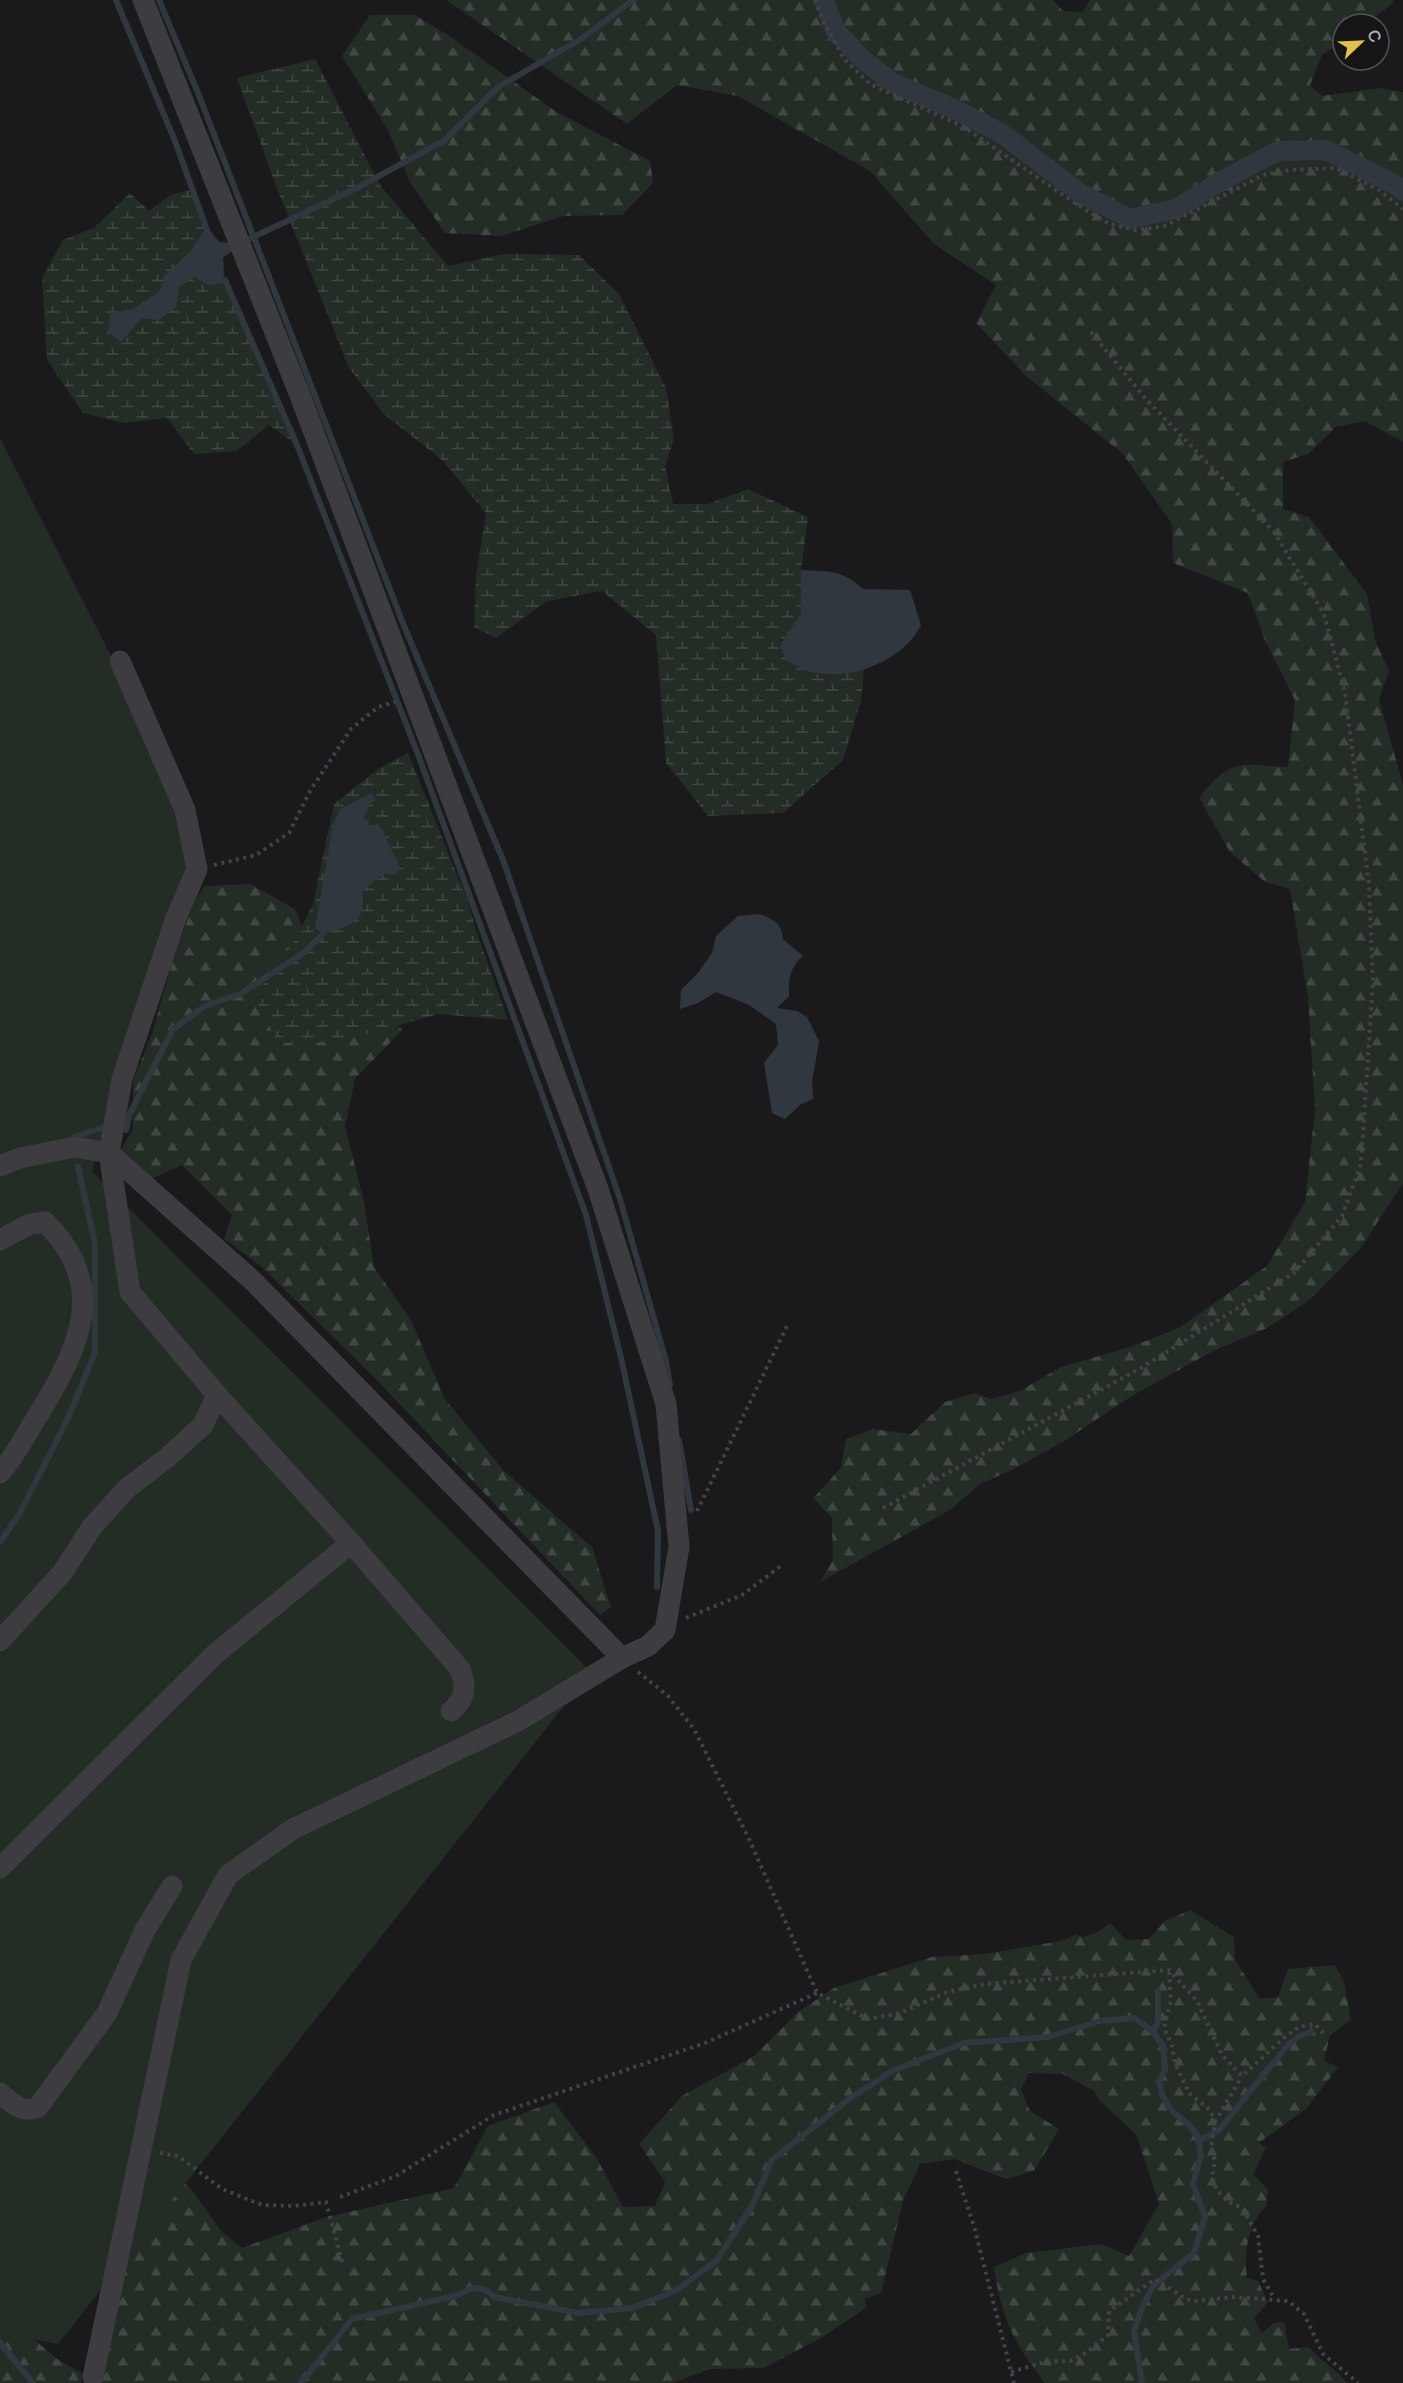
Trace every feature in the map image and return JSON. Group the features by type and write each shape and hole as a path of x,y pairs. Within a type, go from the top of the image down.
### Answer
{"street":[{"path":"93,2377 181,1960 228,1875 293,1829 518,1721 622,1658 648,1646 665,1630 679,1547 666,1404 598,1189 296,387 143,0"},
{"path":"120,661 185,810 197,869 176,918 122,1079 109,1153 130,1292 217,1395 351,1543 460,1669 465,1684 464,1695 451,1711"},
{"path":"0,1166 20,1158 75,1147 109,1153 254,1281 622,1658"},
{"path":"0,1240 30,1224 45,1222 64,1240 81,1282 81,1329 65,1371 0,1473"},
{"path":"0,1641 62,1573 92,1527 126,1489 203,1425 217,1395"},
{"path":"0,1868 214,1655 351,1543"},
{"path":"0,2093 18,2108 30,2110 38,2107 107,2013 145,1930 172,1886"}],"path":[{"path":"815,0 823,21 844,59 870,84 964,127 1079,206 1110,224 1136,230 1165,226 1263,175 1290,170 1336,168 1379,190 1403,208"},
{"path":"883,1508 1141,1368 1294,1273 1342,1216 1361,1164 1373,981 1369,885 1345,693 1324,614 1274,532 1144,398 1091,332"},
{"path":"197,869 255,855 289,833 310,791 351,729 378,707 413,697"},
{"path":"694,1515 787,1326"},
{"path":"665,1630 682,1620 741,1595 782,1565"},
{"path":"622,1658 668,1696 694,1729 749,1839 817,1993 868,2019 900,2013 947,1992 984,1984 1169,1970 1179,1978 1197,2001 1222,2055 1242,2076"},
{"path":"1169,1970 1171,2001 1164,2028 1172,2046 1175,2063 1189,2093 1209,2110 1215,2122"},
{"path":"340,2197 396,2176 494,2115 705,2043 817,1993"},
{"path":"1275,2299 1263,2279 1258,2236 1242,2208 1231,2203 1217,2191 1214,2184 1212,2177 1215,2161 1211,2148 1215,2122 1242,2076 1299,2027 1315,2024 1324,2034"},
{"path":"141,2151 178,2156 222,2189 262,2205 294,2206 326,2202 343,2265"},
{"path":"956,2171 975,2230 1014,2383"},
{"path":"1011,2372 1045,2362 1070,2361 1087,2352 1108,2335 1109,2312 1155,2279 1186,2299 1195,2301 1233,2297 1288,2301 1304,2314 1323,2354 1358,2383"}],"green space":[{"path":"446,0 1053,0 1063,11 1083,12 1090,0 1393,0 1393,3 1381,12 1331,12 1331,49 1322,55 1310,85 1322,96 1379,88 1403,92 1403,442 1365,421 1336,427 1308,454 1283,462 1283,509 1309,517 1367,594 1375,640 1389,671 1379,699 1403,785 1403,1183 1360,1249 1312,1298 1267,1328 1215,1350 1130,1397 1066,1440 1016,1468 980,1484 950,1510 820,1582 833,1560 832,1518 813,1498 841,1468 846,1439 873,1429 911,1434 945,1402 975,1393 990,1399 1020,1391 1061,1367 1130,1347 1179,1328 1267,1266 1305,1202 1315,1110 1308,997 1290,889 1265,882 1230,852 1199,798 1220,775 1229,769 1247,765 1288,767 1295,700 1266,643 1248,593 1173,563 1172,524 1123,454 1026,376 976,323 996,285 934,244 870,171 738,96 677,85 627,124"},
{"path":"370,15 415,15 451,37 555,111 650,161 653,183 622,215 564,216 501,236 445,233 410,182 388,130 342,56"},
{"path":"315,59 380,185 448,266 503,254 579,255 619,294 666,388 674,439 665,466 673,504 708,504 748,489 808,517 801,570 801,613 780,646 799,664 817,674 838,675 864,668 861,701 843,760 783,813 708,816 666,763 656,635 602,591 547,601 496,638 474,627 476,576 486,513 442,460 385,415 349,368 276,186 237,78"},
{"path":"190,190 207,227 219,242 240,243 223,258 225,280 297,445 269,425 237,451 194,454 167,418 123,423 83,413 47,360 42,278 63,240 94,228 130,193 149,211 170,195"},
{"path":"0,438 199,829 92,1171 591,1672 58,2344 0,2333"},
{"path":"408,753 467,899 508,1020 439,1014 337,1042 278,1043 258,1004 270,960 290,949 313,904 334,804 378,769"},
{"path":"250,884 295,909 321,972 371,988 402,1030 355,1079 345,1126 364,1202 374,1267 411,1320 444,1398 504,1471 592,1547 611,1607 600,1615 371,1374 262,1267 224,1239 232,1215 182,1165 153,1178 120,1151 133,1129 133,1081 152,1034 174,956 195,900 205,886"},
{"path":"1190,1910 1234,1937 1235,1960 1260,1999 1278,1997 1288,1969 1335,1965 1344,1982 1351,2020 1330,2035 1324,2061 1338,2067 1306,2109 1259,2143 1266,2148 1253,2174 1268,2190 1266,2207 1255,2222 1248,2239 1246,2259 1247,2278 1258,2281 1268,2302 1254,2319 1262,2333 1274,2323 1284,2322 1289,2349 1308,2347 1347,2383 1045,2383 1010,2329 1001,2302 994,2267 1026,2253 1101,2244 1129,2256 1159,2204 1136,2134 1100,2101 1094,2091 1063,2074 1029,2073 1021,2089 1030,2111 1059,2129 1034,2171 1006,2179 954,2159 920,2164 903,2201 881,2293 865,2299 866,2308 821,2338 764,2368 710,2369 673,2383 97,2383 128,2261 115,2238 167,2167 191,2189 222,2232 242,2248 327,2217 454,2188 488,2126 554,2102 596,2157 623,2207 655,2206 665,2182 639,2144 682,2096 754,2056 798,2012 834,1988 932,1957 985,1954 1061,1941 1075,1935 1084,1937 1098,1932 1110,1923 1126,1940 1149,1939 1165,1921"},
{"path":"16,2324 57,2359 83,2374 81,2383 0,2383 0,2325"}],"shaded area":[{"path":"207,227 219,242 240,244 223,258 224,283 209,285 194,277 179,287 176,307 159,320 142,318 121,342 108,332 110,313 133,309 160,291 164,276 189,253"},
{"path":"801,570 841,575 863,589 910,590 921,625 904,647 892,656 865,669 836,675 817,673 799,667 787,661 780,646 801,613"},
{"path":"371,793 376,800 370,803 364,817 371,827 378,823 400,867 395,875 383,874 362,891 362,911 354,922 323,934 315,928 333,824 341,809"},
{"path":"760,914 776,923 781,929 783,939 803,956 791,974 789,996 777,1008 797,1011 807,1017 819,1041 812,1083 813,1099 800,1105 785,1119 772,1113 764,1063 778,1045 776,1024 749,1005 716,992 698,1003 680,1009 681,990 698,973 712,953 716,936 738,916"}],"waterway":[{"path":"116,0 175,141 207,230"},
{"path":"159,0 198,93 404,626 503,860 620,1199 666,1361 670,1385"},
{"path":"249,239 357,188 445,140 498,87 581,39 633,0"},
{"path":"824,0 835,30 860,57 893,83 956,110 1001,133 1080,193 1130,219 1176,209 1219,182 1278,151 1326,150 1396,185 1403,191"},
{"path":"225,280 297,445 419,757 586,1215 622,1362 658,1531 657,1587"},
{"path":"126,1130 130,1113 173,1029 205,1006 240,994 305,952 323,934"},
{"path":"74,1137 104,1127"},
{"path":"0,1542 20,1513 69,1416 95,1352 95,1244 78,1167"},
{"path":"679,1440 691,1510"},
{"path":"1153,2032 1158,2022 1158,1991"},
{"path":"301,2383 352,2319 455,2296 473,2288 484,2289 495,2297 578,2313 633,2308 677,2290 717,2260 752,2206 772,2160 849,2099 894,2070 964,2043 1048,2037 1100,2021 1134,2018 1150,2029 1163,2045 1165,2070 1159,2081 1162,2095 1172,2111 1198,2136 1201,2155 1193,2184 1205,2217 1194,2253 1154,2285 1143,2305 1134,2331 1142,2383"},
{"path":"1198,2141 1218,2131 1287,2046 1299,2036 1311,2032"},
{"path":"0,2343 33,2383"}]}
